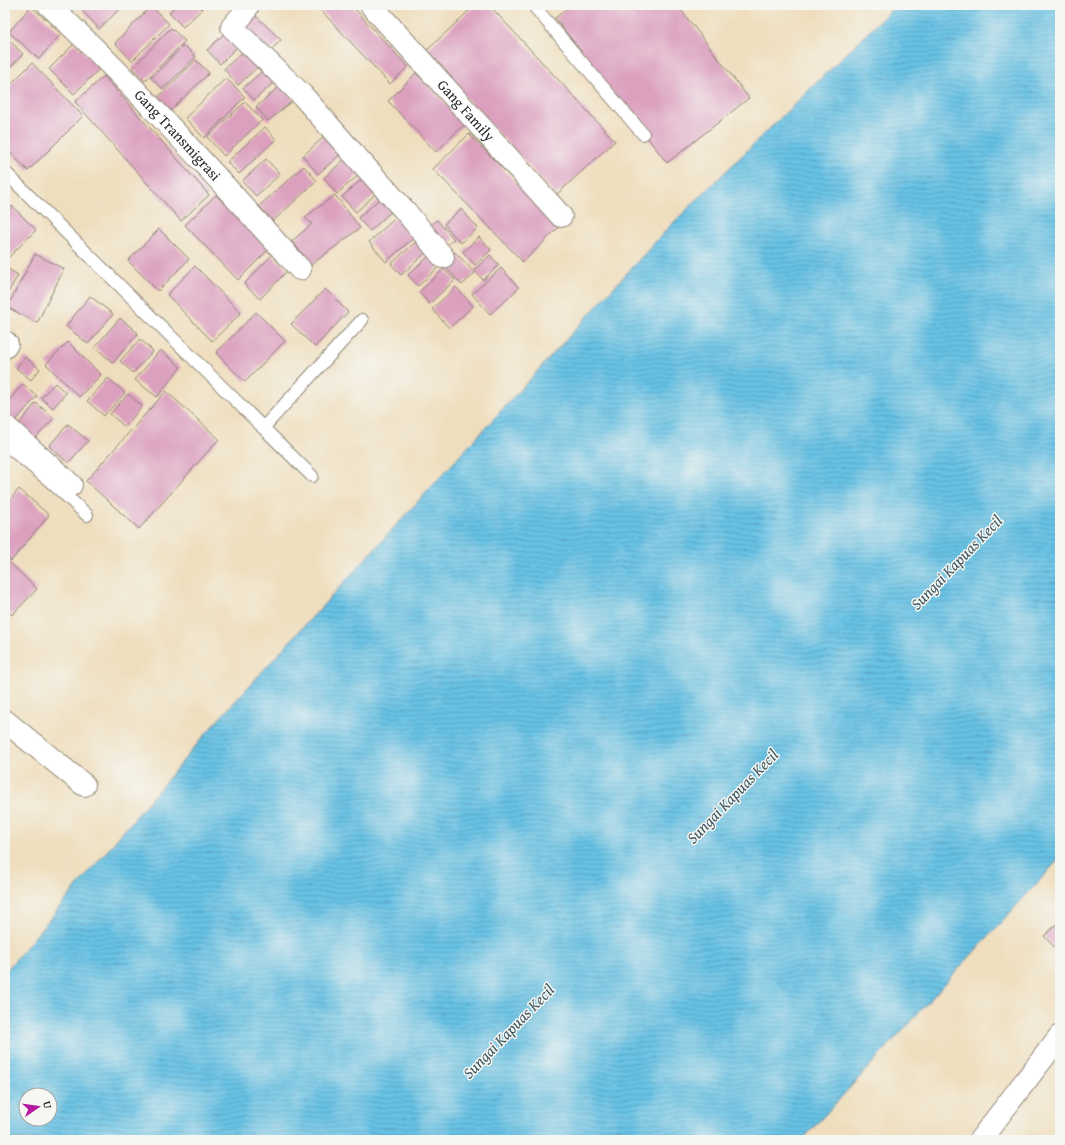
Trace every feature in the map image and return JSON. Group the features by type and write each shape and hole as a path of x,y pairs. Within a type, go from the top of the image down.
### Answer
{"street":[{"name":"Gang Transmigrasi","path":"50,5 138,94 300,270"},
{"path":"248,5 245,12 232,27 302,95 406,212 443,257"},
{"name":"Gang Family","path":"371,5 561,216"},
{"path":"5,342 7,344 5,347"},
{"path":"5,426 71,485"},
{"path":"5,721 84,785"},
{"path":"980,1140 1060,1036"}],"lane":[{"path":"534,5 642,134"},
{"path":"5,172 312,476"},
{"path":"264,428 362,320"},
{"path":"5,444 50,481 86,515"}],"water":[{"name":"Sungai Kapuas Kecil","path":"896,5 1060,5 1060,858 802,1140 5,1140 5,972 209,730 670,226"}],"building":[{"path":"88,5 124,5 99,29 82,10"},
{"path":"176,5 198,5 202,9 183,27 169,13"},
{"path":"316,5 351,5 408,67 390,84"},
{"path":"475,5 489,5 615,141 556,195 424,53"},
{"path":"571,5 677,5 749,98 667,163 555,18"},
{"path":"31,6 61,34 39,59 9,32"},
{"path":"151,6 169,24 132,61 115,43"},
{"path":"254,14 281,40 266,55 240,30"},
{"path":"171,28 185,41 145,81 132,68"},
{"path":"226,32 238,46 220,64 207,50"},
{"path":"5,36 23,54 5,73"},
{"path":"75,43 100,68 74,94 49,69"},
{"path":"184,45 196,57 163,89 151,78"},
{"path":"247,48 261,64 238,85 224,69"},
{"path":"196,60 209,73 169,112 156,99"},
{"path":"32,63 83,116 28,171 5,147 5,90"},
{"path":"266,68 276,81 254,100 243,88"},
{"path":"416,73 465,124 436,152 388,101"},
{"path":"104,76 209,195 181,221 75,102"},
{"path":"226,78 245,97 204,138 185,118"},
{"path":"281,85 294,100 268,121 256,107"},
{"path":"245,102 262,120 224,156 207,137"},
{"path":"265,127 276,139 239,174 227,162"},
{"path":"328,133 344,151 318,174 303,156"},
{"path":"469,134 559,227 523,262 433,169"},
{"path":"349,155 363,171 337,194 324,178"},
{"path":"266,159 280,174 256,196 242,181"},
{"path":"304,166 317,181 273,221 259,206"},
{"path":"368,174 381,189 356,212 342,197"},
{"path":"216,195 269,249 238,280 185,225"},
{"path":"335,195 360,228 311,265 292,241 312,224 305,217"},
{"path":"384,195 395,208 370,231 358,218"},
{"path":"12,206 36,230 6,260 5,214"},
{"path":"461,209 478,228 461,243 444,224"},
{"path":"402,212 420,232 386,262 369,242"},
{"path":"437,220 454,239 441,250 424,231"},
{"path":"159,229 189,259 158,291 128,261"},
{"path":"479,237 491,250 475,265 463,252"},
{"path":"420,238 430,249 401,275 391,264"},
{"path":"455,252 475,273 462,285 442,263"},
{"path":"432,253 442,264 418,286 408,275"},
{"path":"35,254 64,269 37,323 7,307"},
{"path":"272,255 288,270 260,299 244,284"},
{"path":"490,255 499,265 483,280 474,270"},
{"path":"195,266 241,313 212,341 167,295"},
{"path":"5,267 18,275 5,298"},
{"path":"501,268 519,288 490,314 472,294"},
{"path":"444,269 455,280 429,304 419,292"},
{"path":"456,287 473,306 449,328 432,309"},
{"path":"325,289 348,312 315,347 291,324"},
{"path":"90,296 113,314 88,344 66,326"},
{"path":"256,312 285,341 245,382 216,353"},
{"path":"120,318 138,333 113,363 95,347"},
{"path":"140,339 153,351 133,373 120,361"},
{"path":"68,342 101,375 79,397 46,364"},
{"path":"160,350 181,367 157,397 135,380"},
{"path":"25,357 40,369 31,380 16,368"},
{"path":"108,378 125,393 104,416 87,401"},
{"path":"55,383 66,393 53,408 41,398"},
{"path":"23,384 37,396 13,424 5,418 5,405"},
{"path":"166,391 219,439 139,529 86,481"},
{"path":"128,394 142,406 125,427 110,414"},
{"path":"36,403 54,418 34,440 17,426"},
{"path":"68,424 88,441 68,463 49,446"},
{"path":"19,489 49,515 11,561 5,556 5,505"},
{"path":"5,558 37,589 12,615 5,608"},
{"path":"1060,921 1060,953 1044,936"}]}
